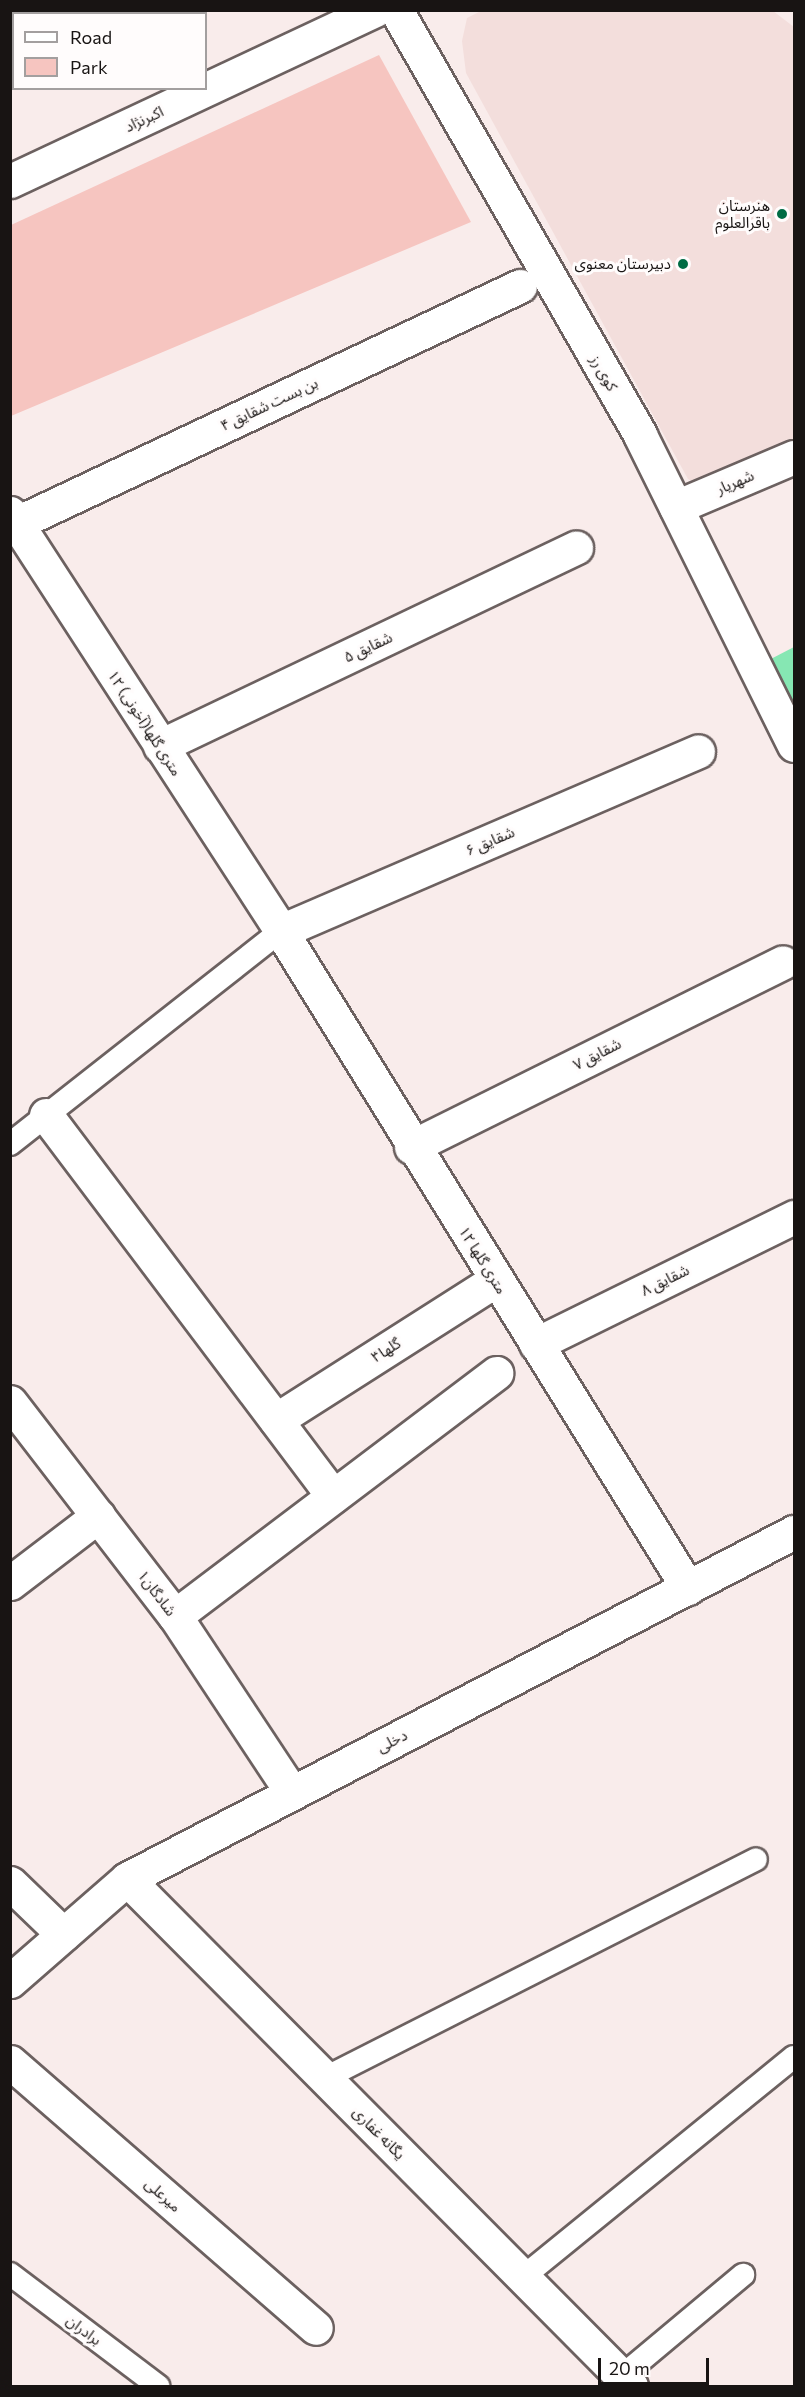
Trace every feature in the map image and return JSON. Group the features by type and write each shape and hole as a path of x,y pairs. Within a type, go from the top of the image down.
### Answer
{"street":[{"name":"اکبرنژاد","path":"207,89 375,10"},
{"name":"کوی رز","path":"396,10 640,435 795,745"},
{"name":"اکبرنژاد","path":"10,181 204,90"},
{"name":"بن بست شقایق ۴","path":"14,518 520,286"},
{"name":"شهریار","path":"676,507 795,457"},
{"name":"۱۲ متری گلها(آخونی)","path":"14,518 281,931"},
{"name":"شقایق ۵","path":"160,746 576,548"},
{"name":"شقایق ۶","path":"281,931 698,751"},
{"name":"۱۲ متری گلها","path":"281,931 411,1147 688,1588"},
{"name":"شقایق ۷","path":"411,1147 783,962"},
{"path":"46,1115 333,1496"},
{"name":"شقایق ۸","path":"536,1344 795,1216"},
{"name":"گلها۳","path":"276,1420 496,1280"},
{"path":"175,1616 496,1373"},
{"name":"شادگان۱","path":"10,1402 175,1616 292,1793"},
{"path":"10,1583 98,1516"},
{"name":"دخلی","path":"10,1981 127,1879 795,1532"},
{"name":"یگانه غفاری","path":"127,1879 626,2381"},
{"path":"10,1883 63,1934"},
{"name":"میرعلی","path":"10,2062 316,2328"}],"lane":[{"path":"10,1144 281,931"},
{"path":"325,2078 756,1859"},
{"path":"523,2277 795,2057"},
{"name":"برادران","path":"10,2274 158,2386"},
{"path":"626,2381 743,2275"}],"shaded area":[{"name":"دبیرستان معنوی","path":"483,10 773,11 794,27 794,455 714,493 688,479 466,73 462,41 467,18"}],"green space":[{"path":"379,55 471,222 11,416 11,225"}],"building":[{"path":"794,647 794,716 765,662"}],"place":[{"name":"هنرستان باقرالعلوم","path":"782,214"},
{"name":"دبیرستان معنوی","path":"683,264"}]}
